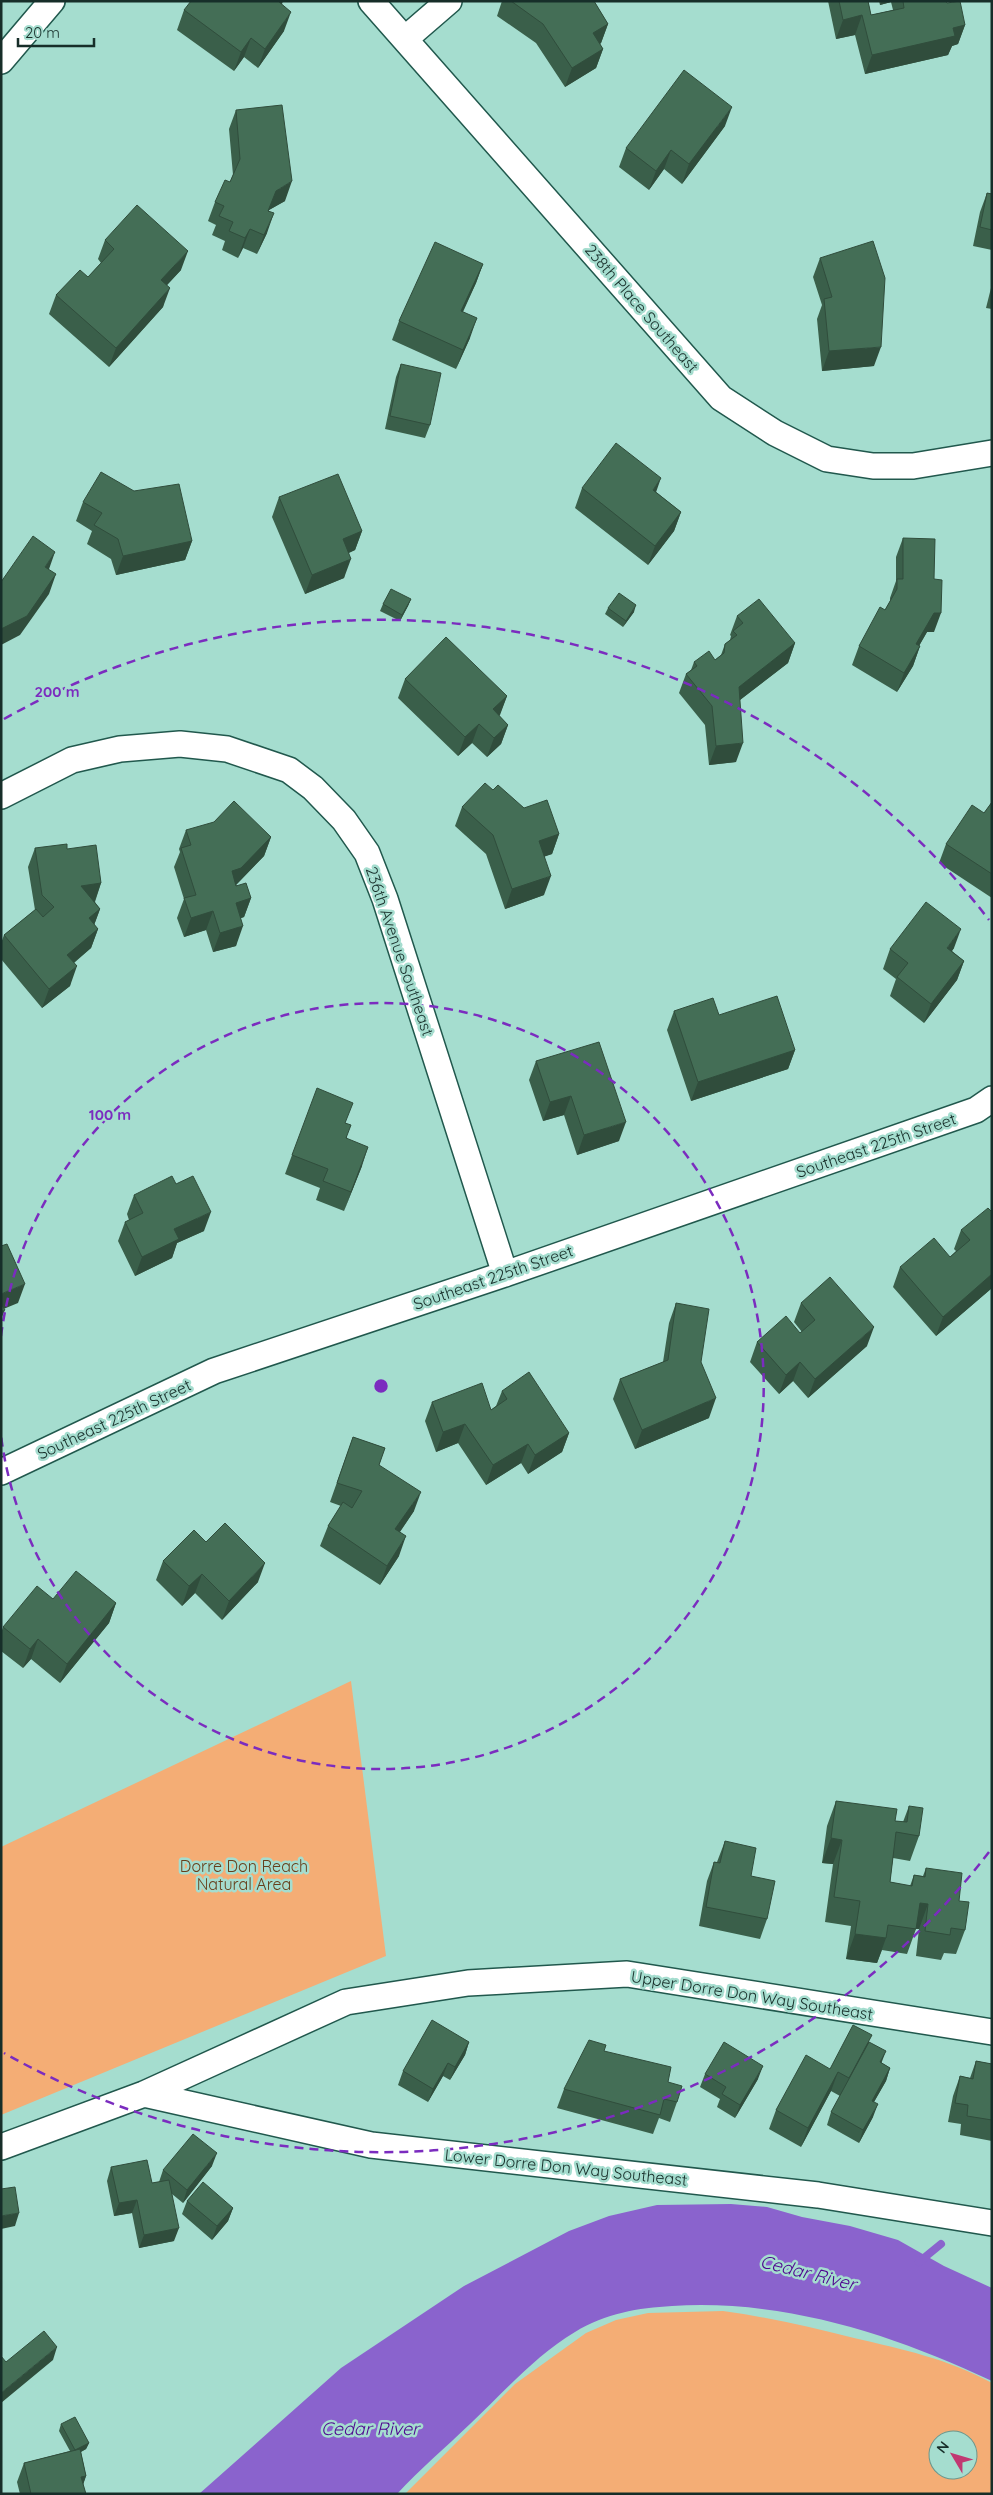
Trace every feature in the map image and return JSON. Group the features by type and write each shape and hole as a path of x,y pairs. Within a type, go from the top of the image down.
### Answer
{"street":[{"path":"1,61 52,1"},
{"name":"238th Place Southeast","path":"371,1 721,398 775,434 827,460 873,466 913,466 992,453"},
{"path":"405,39 449,1"},
{"name":"236th Avenue Southeast","path":"1,796 72,760 120,749 180,744 226,749 261,760 289,770 313,788 344,820 367,853 378,881 505,1274"},
{"name":"Southeast 225th Street","path":"1,1472 214,1371 505,1274 976,1110 992,1099"},
{"name":"Upper Dorre Don Way Southeast","path":"1,2147 144,2094 346,2002 468,1983 627,1974 992,2032"},
{"name":"Lower Dorre Don Way Southeast","path":"144,2094 371,2145 818,2195 992,2223"}],"green space":[{"name":"Dorre Don Reach Natural Area","path":"351,1681 386,1956 1,2115 1,1847"},
{"path":"723,2311 772,2319 889,2346 959,2367 992,2383 992,2494 405,2494 515,2384 586,2333 616,2320 648,2313"}],"water":[{"name":"Cedar River","path":"731,2204 767,2207 802,2217 850,2226 898,2240 944,2266 992,2288 992,2381 916,2348 836,2323 796,2314 714,2305 647,2308 598,2320 575,2332 546,2352 397,2494 199,2494 341,2368 464,2286 569,2231 609,2216 657,2205"}],"building":[{"path":"191,1 278,1 291,12 265,49 251,38 241,52 184,10"},
{"path":"511,1 594,1 608,24 593,33 603,49 572,68 543,24"},
{"path":"839,1 868,1 871,15 904,8 903,1 946,1 947,3 960,1 965,25 953,28 955,36 872,55 862,15 843,20"},
{"path":"684,70 732,107 689,164 671,150 656,171 626,148"},
{"path":"282,105 292,181 276,191 268,211 274,213 264,235 250,229 245,238 229,231 233,222 219,216 224,206 215,202 225,180 230,182 240,159 236,110"},
{"path":"987,193 992,194 992,230 980,227"},
{"path":"137,205 188,251 161,280 170,288 116,348 56,295 80,270 88,277 114,249 105,240"},
{"path":"873,241 885,278 881,347 829,351 824,299 832,297 820,258"},
{"path":"435,242 483,264 461,311 477,318 463,350 399,321"},
{"path":"401,364 441,373 430,425 390,416"},
{"path":"616,443 661,478 653,490 681,512 655,546 582,488"},
{"path":"101,472 134,491 179,484 192,541 123,556 118,539 94,525 102,513 83,502"},
{"path":"338,474 362,531 343,539 351,559 312,575 279,497"},
{"path":"33,536 55,552 45,567 56,574 27,616 1,629 1,582"},
{"path":"903,538 935,539 934,579 942,580 941,613 934,613 916,644 920,646 904,673 859,646 880,607 885,610 897,589 897,579 903,579"},
{"path":"391,589 411,599 402,615 383,604"},
{"path":"619,593 636,605 626,621 608,608"},
{"path":"759,599 795,643 739,687 743,743 716,746 712,706 686,674 697,666 694,662 709,651 715,660 724,653 725,644 737,635 733,631 743,623 737,616"},
{"path":"446,637 507,696 493,709 508,725 494,738 479,724 465,737 405,679"},
{"path":"485,783 493,790 498,785 524,808 547,800 559,834 539,841 551,876 512,889 493,835 462,807"},
{"path":"234,801 271,837 241,868 232,871 236,886 246,883 251,898 236,903 243,926 220,933 213,911 191,918 184,898 196,895 181,848 191,845 186,830 214,822"},
{"path":"992,802 992,874 946,844 972,805 984,813"},
{"path":"67,844 67,849 96,845 101,883 81,886 100,909 89,918 98,929 67,955 77,966 49,989 4,935 36,909 43,917 54,907 42,895 35,848"},
{"path":"926,902 961,929 947,948 964,961 931,1004 897,977 908,963 890,949"},
{"path":"777,996 795,1050 698,1082 674,1011 713,998 719,1015"},
{"path":"599,1042 626,1122 584,1135 571,1096 550,1102 536,1061"},
{"path":"317,1088 353,1103 345,1123 351,1125 346,1138 368,1147 351,1192 323,1181 328,1169 292,1155"},
{"path":"172,1176 176,1184 193,1176 211,1212 174,1229 179,1239 142,1257 125,1222 143,1213 134,1195"},
{"path":"988,1208 992,1212 992,1274 943,1317 900,1267 934,1238 950,1257 970,1240 961,1230"},
{"path":"7,1244 25,1284 1,1294 1,1246"},
{"path":"830,1277 874,1327 815,1379 800,1362 786,1375 757,1342 786,1316 800,1333 815,1320 801,1303"},
{"path":"676,1303 709,1309 701,1362 716,1398 642,1430 620,1379 668,1360"},
{"path":"529,1372 569,1433 535,1455 528,1444 493,1465 465,1424 443,1432 432,1402 482,1383 491,1410 507,1399 502,1391"},
{"path":"353,1437 385,1448 379,1465 421,1492 395,1529 406,1536 387,1566 328,1526 343,1502 352,1508 362,1491 337,1483"},
{"path":"225,1523 265,1563 229,1601 202,1574 189,1586 163,1561 194,1530 206,1542"},
{"path":"76,1571 116,1603 67,1664 38,1639 30,1649 3,1627 37,1586 53,1599"},
{"path":"836,1801 897,1809 895,1821 907,1822 909,1806 923,1808 919,1836 896,1832 890,1882 912,1886 914,1875 925,1877 926,1868 962,1873 959,1901 969,1902 965,1930 951,1928 950,1935 925,1931 928,1904 920,1903 916,1929 888,1925 886,1938 855,1934 860,1901 834,1897 842,1840 831,1838"},
{"path":"725,1841 756,1848 751,1876 775,1881 767,1919 706,1907 714,1862 720,1863"},
{"path":"432,2020 469,2042 455,2067 448,2063 433,2089 403,2071"},
{"path":"853,2025 872,2035 849,2078 838,2072 808,2128 776,2110 806,2055 830,2069"},
{"path":"589,2040 606,2045 604,2051 671,2067 668,2082 682,2086 677,2102 664,2099 660,2115 564,2089"},
{"path":"724,2042 763,2066 740,2105 722,2094 726,2087 705,2074"},
{"path":"869,2042 886,2051 880,2062 890,2068 872,2101 878,2104 863,2130 831,2112"},
{"path":"976,2061 992,2064 992,2120 967,2116 968,2105 955,2103 960,2076 973,2079"},
{"path":"193,2134 217,2153 187,2190 163,2170"},
{"path":"147,2160 152,2183 169,2180 179,2228 144,2235 137,2200 119,2203 111,2167"},
{"path":"203,2182 233,2208 217,2226 187,2201"},
{"path":"15,2187 19,2213 1,2216 1,2189"},
{"path":"44,2331 57,2347 1,2393 1,2356 6,2362"},
{"path":"75,2417 89,2443 75,2450 61,2424"},
{"path":"80,2449 86,2476 81,2477 86,2494 31,2494 24,2463"}],"waterway":[{"path":"919,2262 941,2244"}]}
